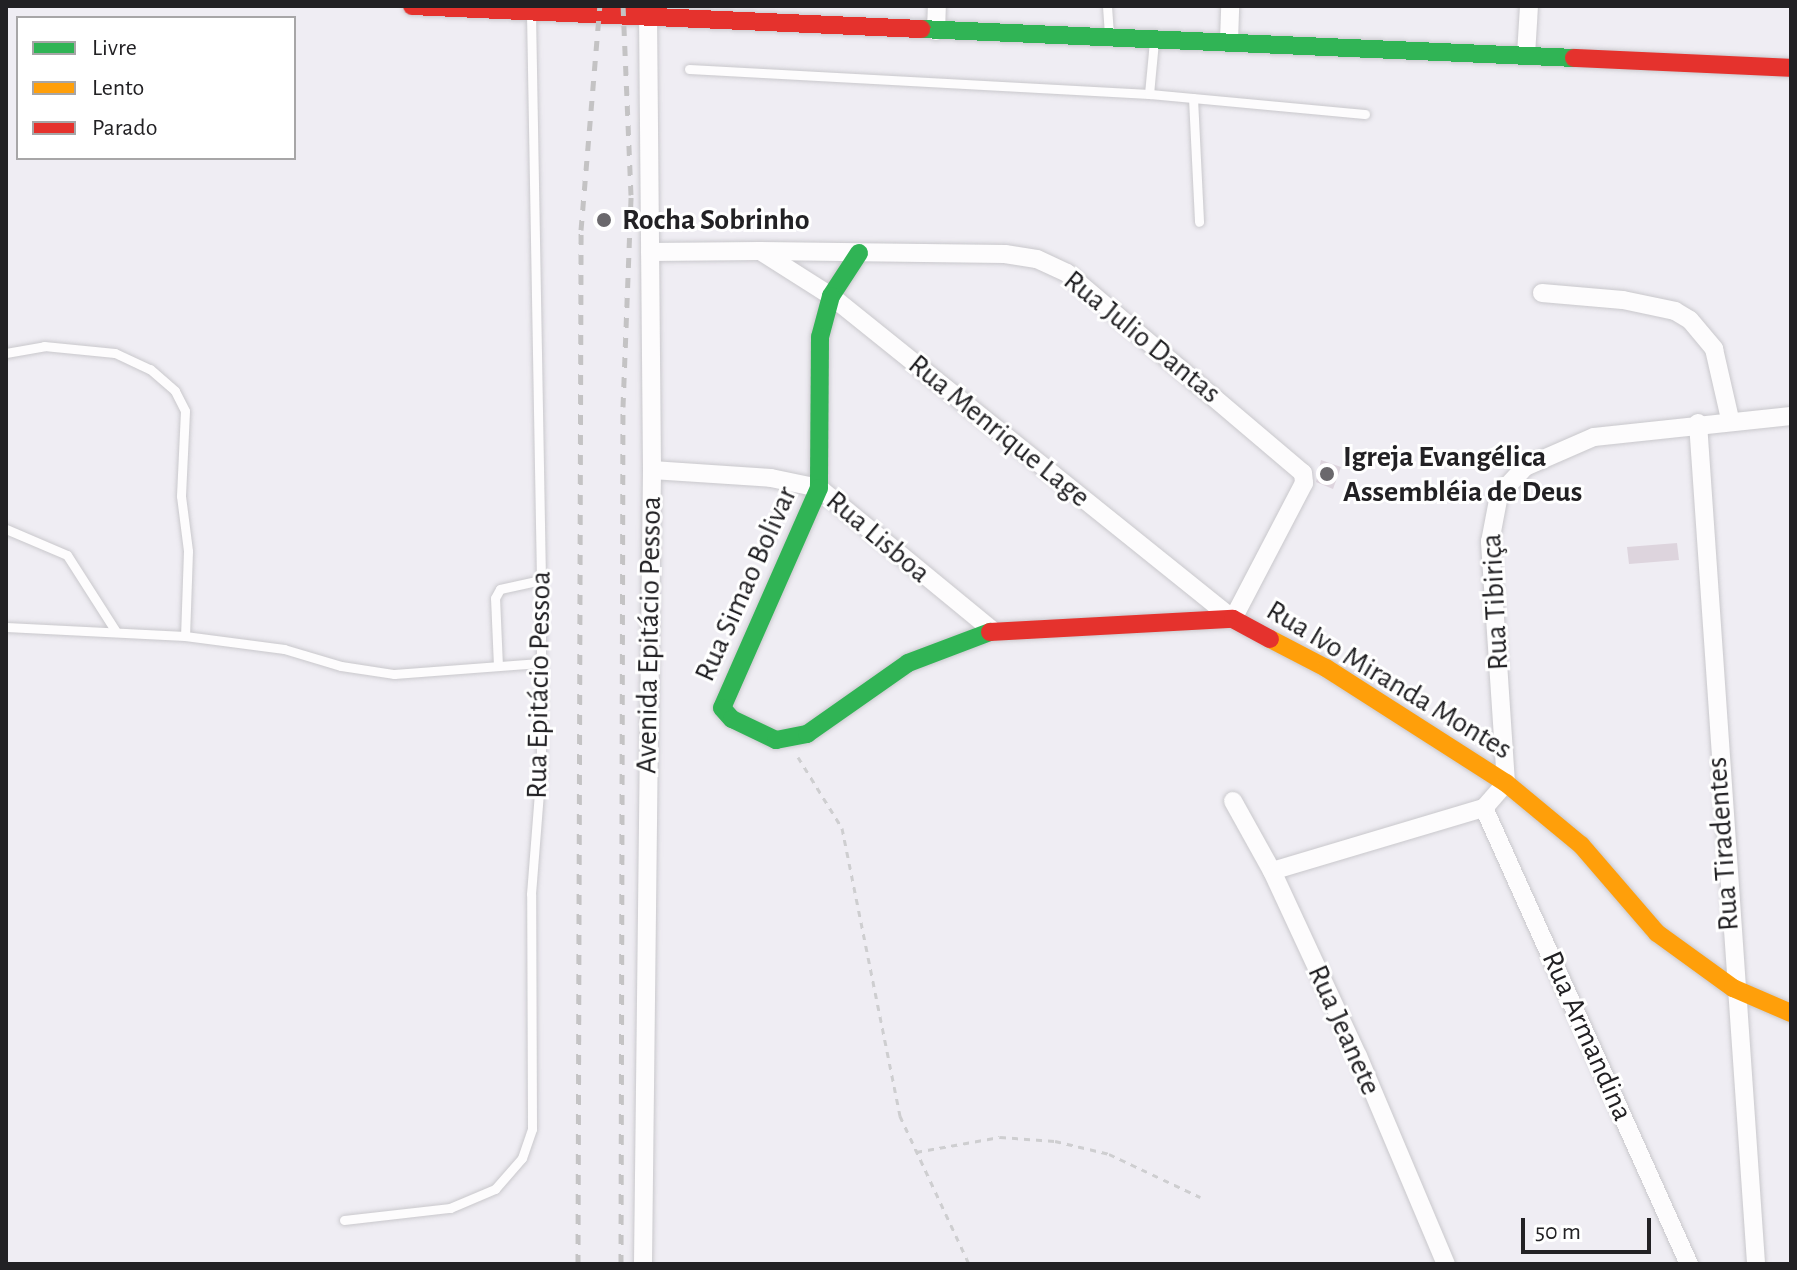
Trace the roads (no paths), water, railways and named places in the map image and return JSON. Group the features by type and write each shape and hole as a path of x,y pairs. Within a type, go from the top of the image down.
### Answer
{"street":[{"path":"412,6 648,12 936,31 1154,41 1229,41 1791,68"},
{"path":"936,31 937,6"},
{"path":"1229,41 1230,6"},
{"path":"1526,55 1529,6"},
{"name":"Avenida Epitácio Pessoa","path":"643,1264 652,470 648,12"},
{"name":"Rua Julio Dantas","path":"650,252 760,251 1037,259 1095,294 1297,465 1304,483 1233,619"},
{"name":"Rua Menrique Lage","path":"760,251 831,296 1233,619"},
{"name":"Rua Simao Bolivar","path":"787,740 740,725 722,708 819,488 820,337 831,296 859,253"},
{"path":"1542,293 1623,300 1675,311 1690,320 1714,349 1730,419"},
{"name":"Rua Tibiriça","path":"1506,783 1490,542 1499,495 1525,467 1559,449 1594,437 1730,419 1791,416"},
{"name":"Rua Tiradentes","path":"1698,423 1733,988 1756,1264"},
{"name":"Rua Lisboa","path":"652,470 771,478 819,488 993,631"},
{"name":"Rua Ivo Miranda Montes","path":"787,740 826,724 908,663 993,631 1233,619 1326,668 1506,783 1581,845 1657,933 1733,988 1791,1013"},
{"path":"1272,871 1484,808 1506,783"},
{"name":"Rua Jeanete","path":"1233,801 1272,871 1446,1264"},
{"name":"Rua Armandina","path":"1484,808 1689,1264"}],"lane":[{"path":"1107,6 1110,39"},
{"name":"Rua Epitácio Pessoa","path":"344,1220 450,1208 495,1189 522,1158 532,1129 532,856 541,767 541,580 530,10"},
{"path":"1149,94 1154,41"},
{"path":"689,69 1149,94 1365,114"},
{"path":"1193,98 1199,222"},
{"path":"6,353 44,346 115,353 150,369 175,391 185,411 181,496 188,551 185,636"},
{"path":"6,529 67,555 115,630"},
{"path":"498,666 495,598 500,589 541,580"},
{"path":"6,627 115,630 185,636 284,649 368,672 540,663"}],"railway":[{"path":"578,1264 581,230 600,6"},
{"path":"621,1264 623,407 631,195 623,6"}],"place":[{"name":"Rocha Sobrinho","path":"604,220"},
{"name":"Igreja Evangélica Assembléia de Deus","path":"1327,474"}]}
